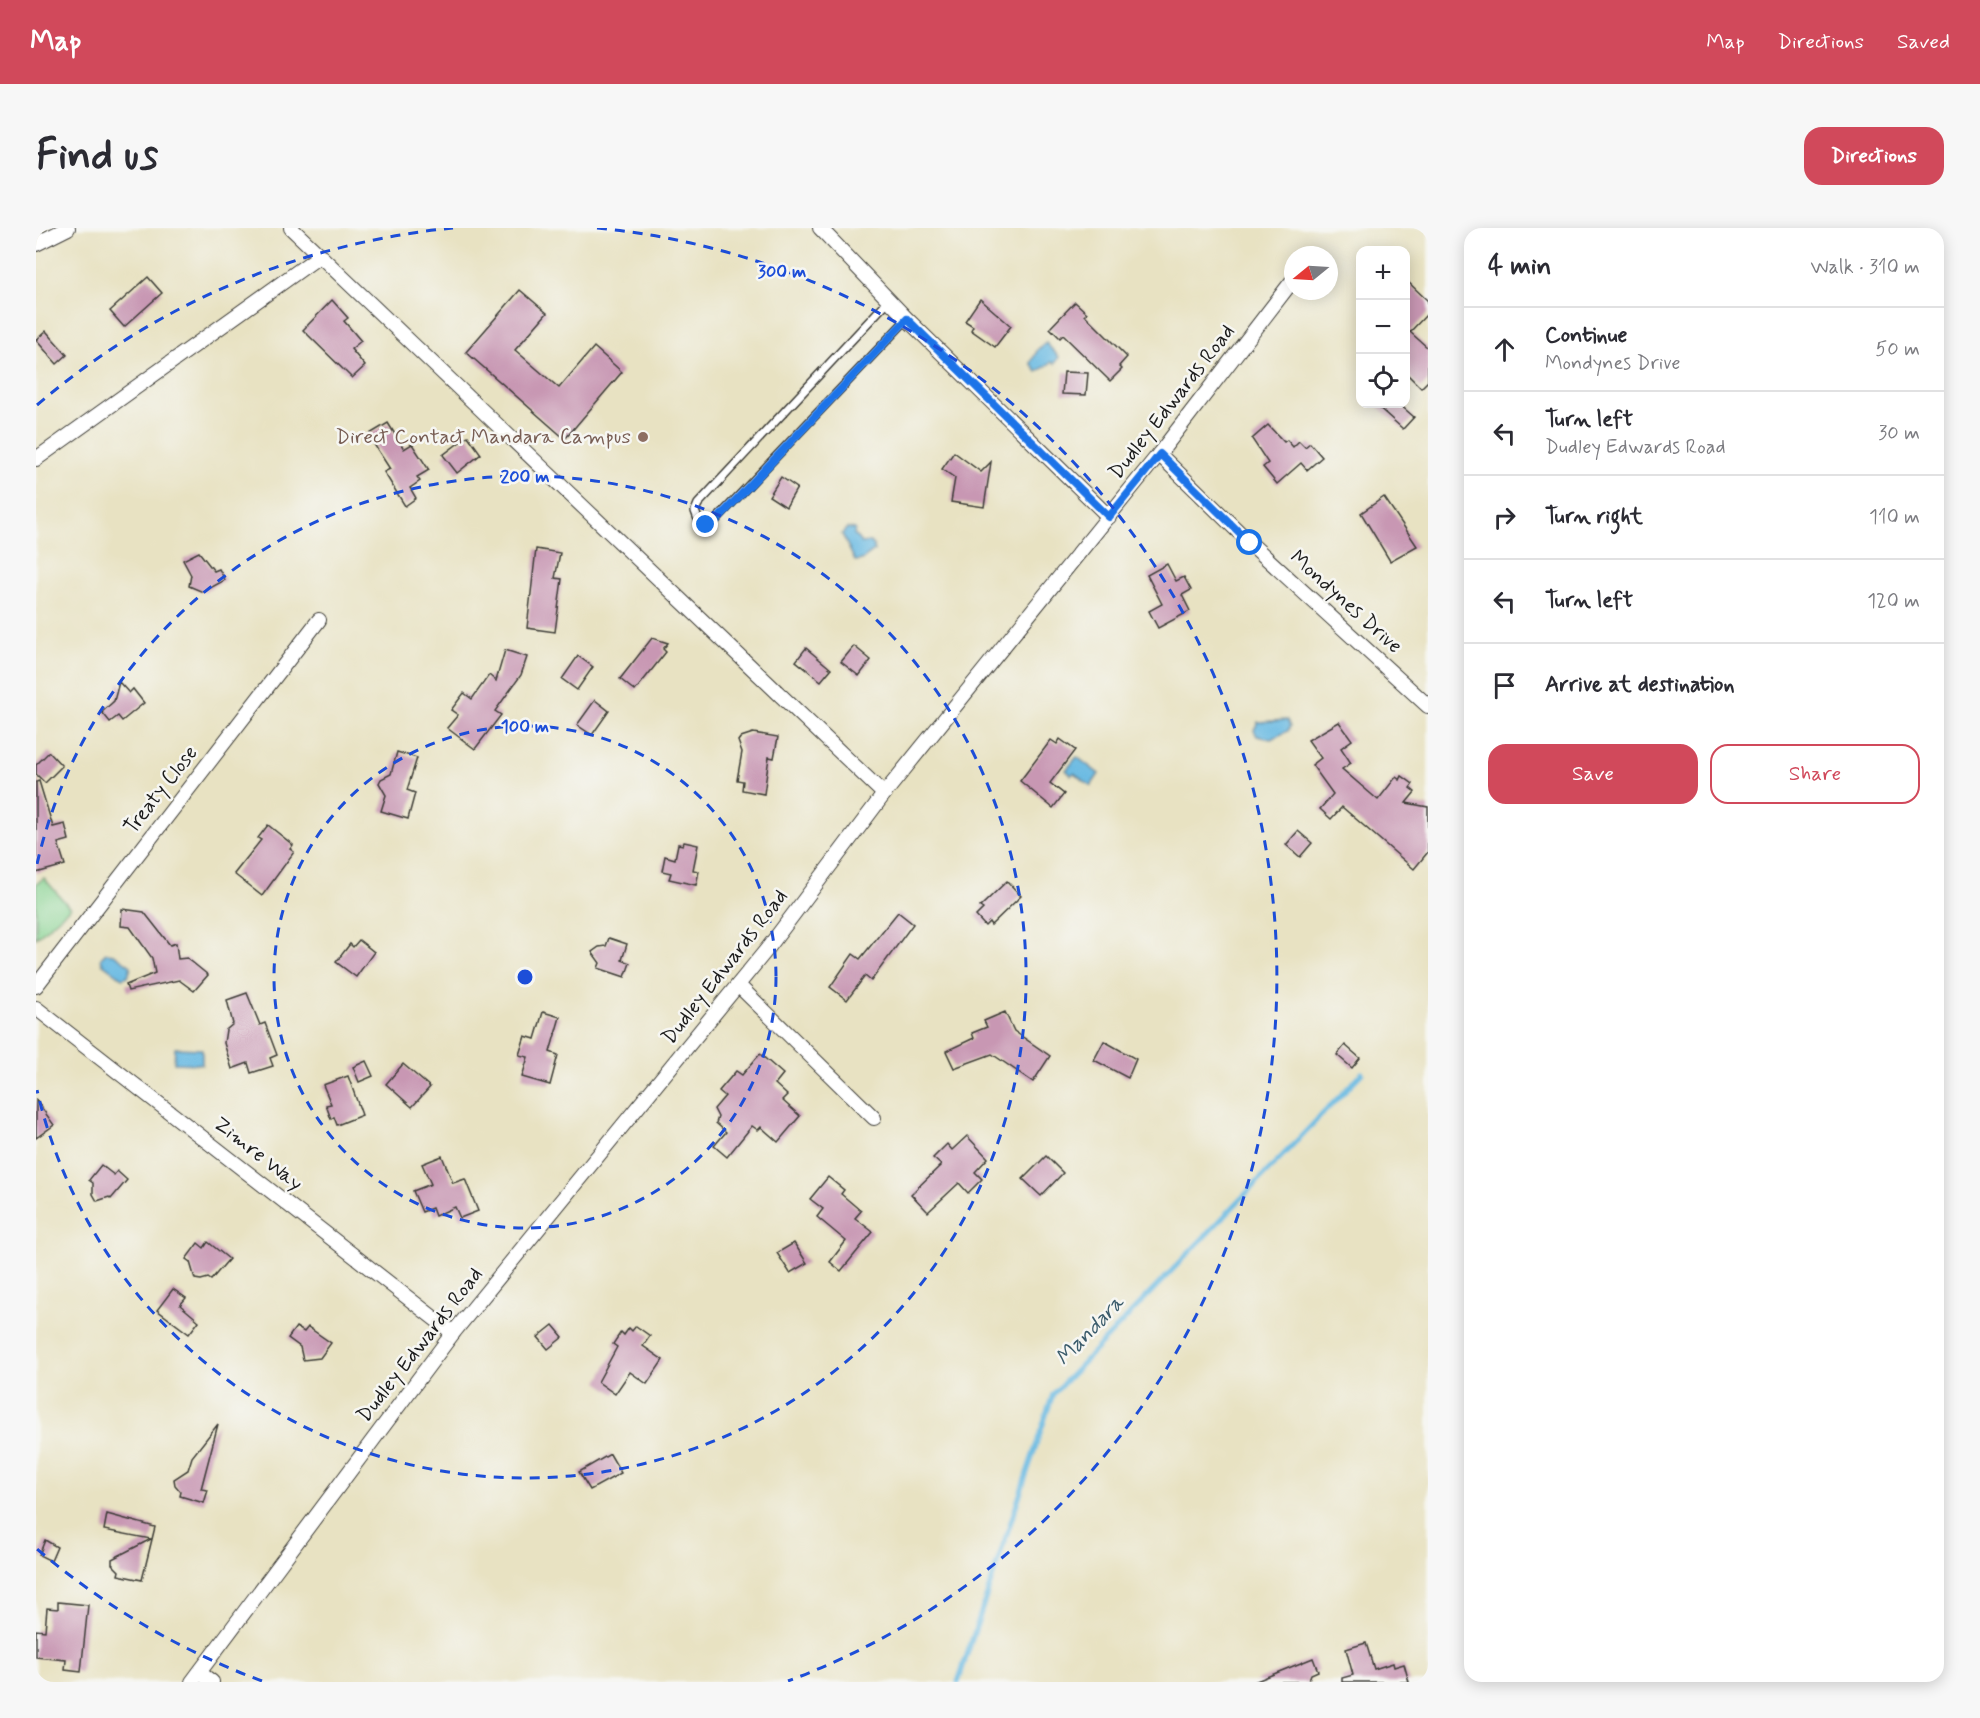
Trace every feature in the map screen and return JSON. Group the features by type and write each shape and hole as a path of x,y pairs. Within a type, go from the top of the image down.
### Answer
{"street":[{"path":"36,244 68,228"},
{"path":"291,228 318,257 884,794"},
{"path":"820,228 907,319 1109,517"},
{"path":"36,459 318,257"},
{"name":"Dudley Edwards Road","path":"196,1677 453,1333 738,986 884,794 1160,454 1284,292"},
{"name":"Mondynes Drive","path":"1160,454 1250,543 1428,706"},
{"name":"Treaty Close","path":"36,986 319,620"},
{"path":"738,986 874,1118"},
{"name":"Zimre Way","path":"36,1008 453,1333"},
{"path":"196,1677 212,1682"}],"lane":[{"path":"889,300 698,504 695,511 699,522 706,525 714,523 907,319"}],"green space":[{"path":"44,878 70,908 36,938 36,884"}],"water":[{"path":"1046,343 1059,357 1055,364 1052,362 1037,372 1031,363 1038,349"},
{"path":"847,528 855,529 854,534 861,543 871,542 874,551 862,560 855,561 842,534"},
{"path":"1287,720 1290,726 1288,731 1271,739 1257,736 1254,730 1258,722"},
{"path":"1077,757 1099,774 1091,786 1066,770"},
{"path":"106,953 114,954 131,966 128,976 122,978 102,963 101,958"},
{"path":"175,1048 202,1049 202,1064 174,1063"}],"building":[{"path":"148,277 162,293 124,327 110,311"},
{"path":"1410,284 1428,301 1428,313 1410,332"},
{"path":"520,290 547,313 515,350 559,388 594,347 622,372 565,439 466,352"},
{"path":"980,299 1011,326 995,347 971,330 973,326 965,321"},
{"path":"332,300 348,318 344,321 361,341 351,349 365,366 352,378 303,330"},
{"path":"1075,302 1127,357 1119,366 1122,369 1110,381 1063,335 1060,338 1050,328"},
{"path":"46,331 67,355 57,364 36,340"},
{"path":"1410,332 1428,348 1428,381 1421,388 1410,377"},
{"path":"1064,372 1088,373 1086,395 1062,394"},
{"path":"1379,408 1404,408 1414,417 1403,429"},
{"path":"388,423 404,449 412,444 429,470 417,477 420,481 410,488 416,498 405,506 384,472 390,469 368,435"},
{"path":"1268,425 1284,442 1287,440 1293,447 1299,441 1305,447 1310,443 1322,457 1307,470 1301,463 1277,484 1263,467 1268,463 1252,439"},
{"path":"468,436 481,454 457,473 443,455"},
{"path":"954,452 981,472 991,462 984,507 951,502 955,478 942,469"},
{"path":"781,477 797,488 786,507 769,496"},
{"path":"1384,497 1417,546 1390,561 1361,513"},
{"path":"536,549 560,553 555,578 562,579 555,632 527,628"},
{"path":"199,552 214,571 219,569 225,580 203,592 189,586 191,575 183,560"},
{"path":"1167,564 1176,581 1184,577 1191,590 1182,595 1190,611 1158,628 1149,611 1162,604 1147,575"},
{"path":"652,638 668,643 663,649 666,652 635,691 620,679"},
{"path":"854,646 871,660 859,676 841,662"},
{"path":"806,648 831,669 821,681 796,661"},
{"path":"505,650 527,657 521,675 495,711 501,715 475,749 447,728 458,715 451,710 464,693 472,699 489,675 496,681"},
{"path":"578,656 593,667 577,690 562,679"},
{"path":"119,682 129,693 133,689 144,703 122,721 118,716 110,722 102,712 114,701"},
{"path":"595,700 609,711 592,735 577,725"},
{"path":"1339,722 1352,740 1341,748 1351,763 1342,769 1378,800 1396,777 1400,780 1402,776 1413,784 1410,788 1415,792 1406,803 1428,807 1428,852 1414,869 1342,807 1331,819 1320,809 1333,794 1312,765 1321,758 1308,740"},
{"path":"753,733 778,737 774,758 769,757 764,794 742,790 743,781 737,780 742,752 738,741 741,737"},
{"path":"1060,739 1075,750 1050,783 1064,794 1053,808 1020,781 1051,740 1057,744"},
{"path":"49,752 62,766 45,783 36,774 36,765"},
{"path":"397,752 417,758 407,790 415,793 408,819 381,811 386,795 379,783 381,779 391,774"},
{"path":"39,781 53,827 65,824 69,840 58,843 65,865 36,873 36,782"},
{"path":"268,825 293,845 290,849 294,852 262,896 234,874 261,840 258,838"},
{"path":"1298,831 1312,843 1300,857 1286,845"},
{"path":"684,842 698,845 693,870 699,871 696,885 669,879 671,873 662,871 665,856 675,859 678,844 683,845"},
{"path":"1007,881 1021,896 991,925 989,922 985,926 976,916 983,909 980,907"},
{"path":"122,909 144,912 170,945 176,943 178,959 187,958 208,975 194,991 179,980 128,991 126,985 155,973 152,958 130,927 121,926"},
{"path":"898,912 913,924 871,981 865,976 847,1000 830,987 853,954 860,959"},
{"path":"609,938 627,944 622,960 630,963 625,977 598,968 600,963 592,952 599,947 606,946"},
{"path":"359,940 374,952 356,977 336,962 350,944 353,947"},
{"path":"247,993 260,1025 265,1023 277,1055 270,1058 273,1066 251,1073 248,1063 232,1069 224,1043 226,1030 233,1024 227,1000"},
{"path":"543,1012 560,1017 550,1052 558,1055 550,1085 522,1077 528,1057 519,1055 525,1036 535,1039"},
{"path":"1005,1012 1014,1031 1050,1056 1033,1082 992,1054 954,1068 946,1051 974,1038 972,1033 987,1027 984,1021"},
{"path":"1104,1041 1136,1059 1128,1078 1094,1060"},
{"path":"1345,1045 1360,1058 1352,1068 1337,1055"},
{"path":"760,1054 783,1074 775,1084 787,1095 782,1100 800,1116 778,1142 761,1127 758,1130 752,1126 727,1157 714,1146 726,1132 716,1123 718,1117 714,1109 725,1096 719,1091 736,1071 742,1075"},
{"path":"366,1061 373,1076 359,1082 353,1067"},
{"path":"403,1064 430,1087 412,1107 386,1084"},
{"path":"348,1076 362,1115 337,1125 334,1117 331,1119 326,1105 331,1104 323,1085"},
{"path":"36,1100 54,1125 36,1138"},
{"path":"967,1136 988,1158 975,1172 982,1179 968,1193 959,1183 928,1212 911,1194 941,1165 933,1158 947,1144 952,1150"},
{"path":"442,1156 453,1183 465,1179 478,1211 460,1218 455,1207 435,1216 432,1208 422,1212 413,1191 431,1184 422,1164"},
{"path":"1046,1156 1063,1173 1041,1196 1023,1179"},
{"path":"101,1165 114,1175 117,1171 127,1180 111,1199 109,1197 97,1201 93,1194 93,1183 89,1180"},
{"path":"828,1177 844,1190 841,1194 861,1211 855,1218 873,1232 841,1271 830,1262 846,1241 817,1217 823,1209 810,1199"},
{"path":"208,1242 229,1259 211,1280 208,1278 195,1279 190,1262 186,1259 198,1243 204,1248"},
{"path":"794,1243 807,1263 790,1273 777,1253"},
{"path":"173,1289 186,1298 180,1305 199,1321 189,1334 157,1310"},
{"path":"553,1325 563,1337 548,1349 538,1337"},
{"path":"636,1326 650,1336 643,1346 663,1360 647,1384 630,1372 615,1394 598,1382 617,1347 613,1344 621,1332 624,1335 629,1328 632,1331"},
{"path":"296,1327 304,1332 308,1327 331,1343 320,1358 303,1360 300,1347 288,1338"},
{"path":"218,1424 201,1489 208,1490 204,1503 180,1496 181,1492 175,1485 174,1479 188,1470 192,1457"},
{"path":"610,1454 621,1473 590,1490 579,1472"},
{"path":"107,1514 155,1527 142,1580 118,1575 119,1571 112,1564 112,1559 151,1539 104,1530"},
{"path":"45,1540 57,1547 51,1561 39,1555"},
{"path":"58,1602 88,1605 81,1672 65,1670 66,1660 36,1657 36,1630 45,1631 47,1608 58,1609"},
{"path":"1366,1643 1374,1669 1393,1663 1394,1667 1404,1664 1409,1682 1342,1682 1342,1678 1353,1675 1346,1649"},
{"path":"1313,1658 1318,1671 1311,1674 1308,1682 1254,1682"}],"waterway":[{"name":"Mandara","path":"958,1682 1053,1394 1362,1073"}],"place":[{"name":"Direct Contact Mandara Campus","path":"643,437"}],"route":[{"path":"706,525 714,523 907,319 1109,517 1160,454 1250,543"}]}
